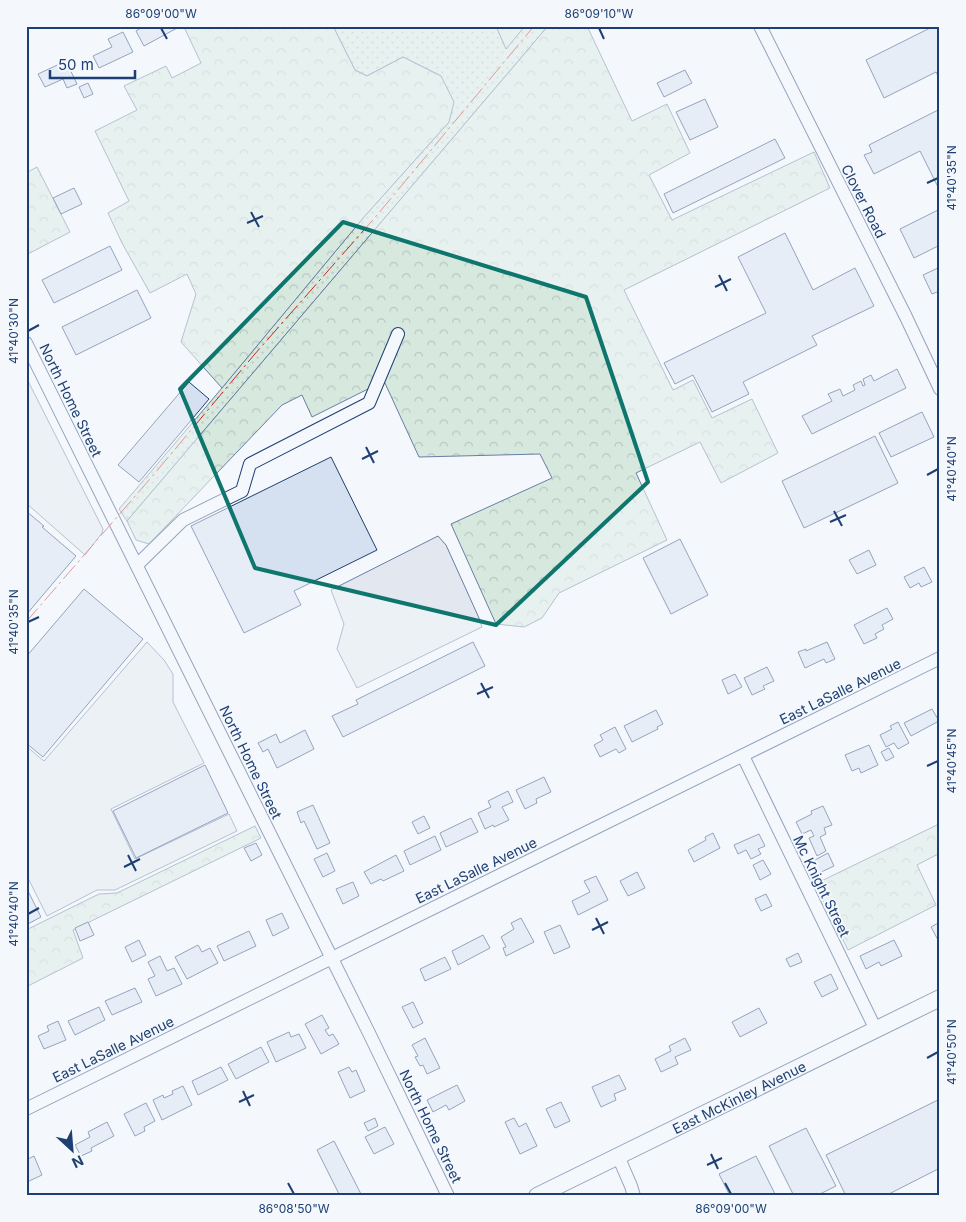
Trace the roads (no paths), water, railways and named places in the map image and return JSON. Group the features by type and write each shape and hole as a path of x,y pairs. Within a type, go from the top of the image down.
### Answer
{"main road":[{"name":"East McKinley Avenue","path":"537,1196 940,998"}],"street":[{"name":"Clover Road","path":"760,26 906,317 940,389"},
{"path":"137,565 183,520 242,491 250,464 369,403 398,334"},
{"name":"North Home Street","path":"26,343 332,958 448,1196"},
{"name":"East LaSalle Avenue","path":"26,1109 940,658"},
{"name":"Mc Knight Street","path":"743,756 876,1030"},
{"path":"618,1156 634,1196"}]}
